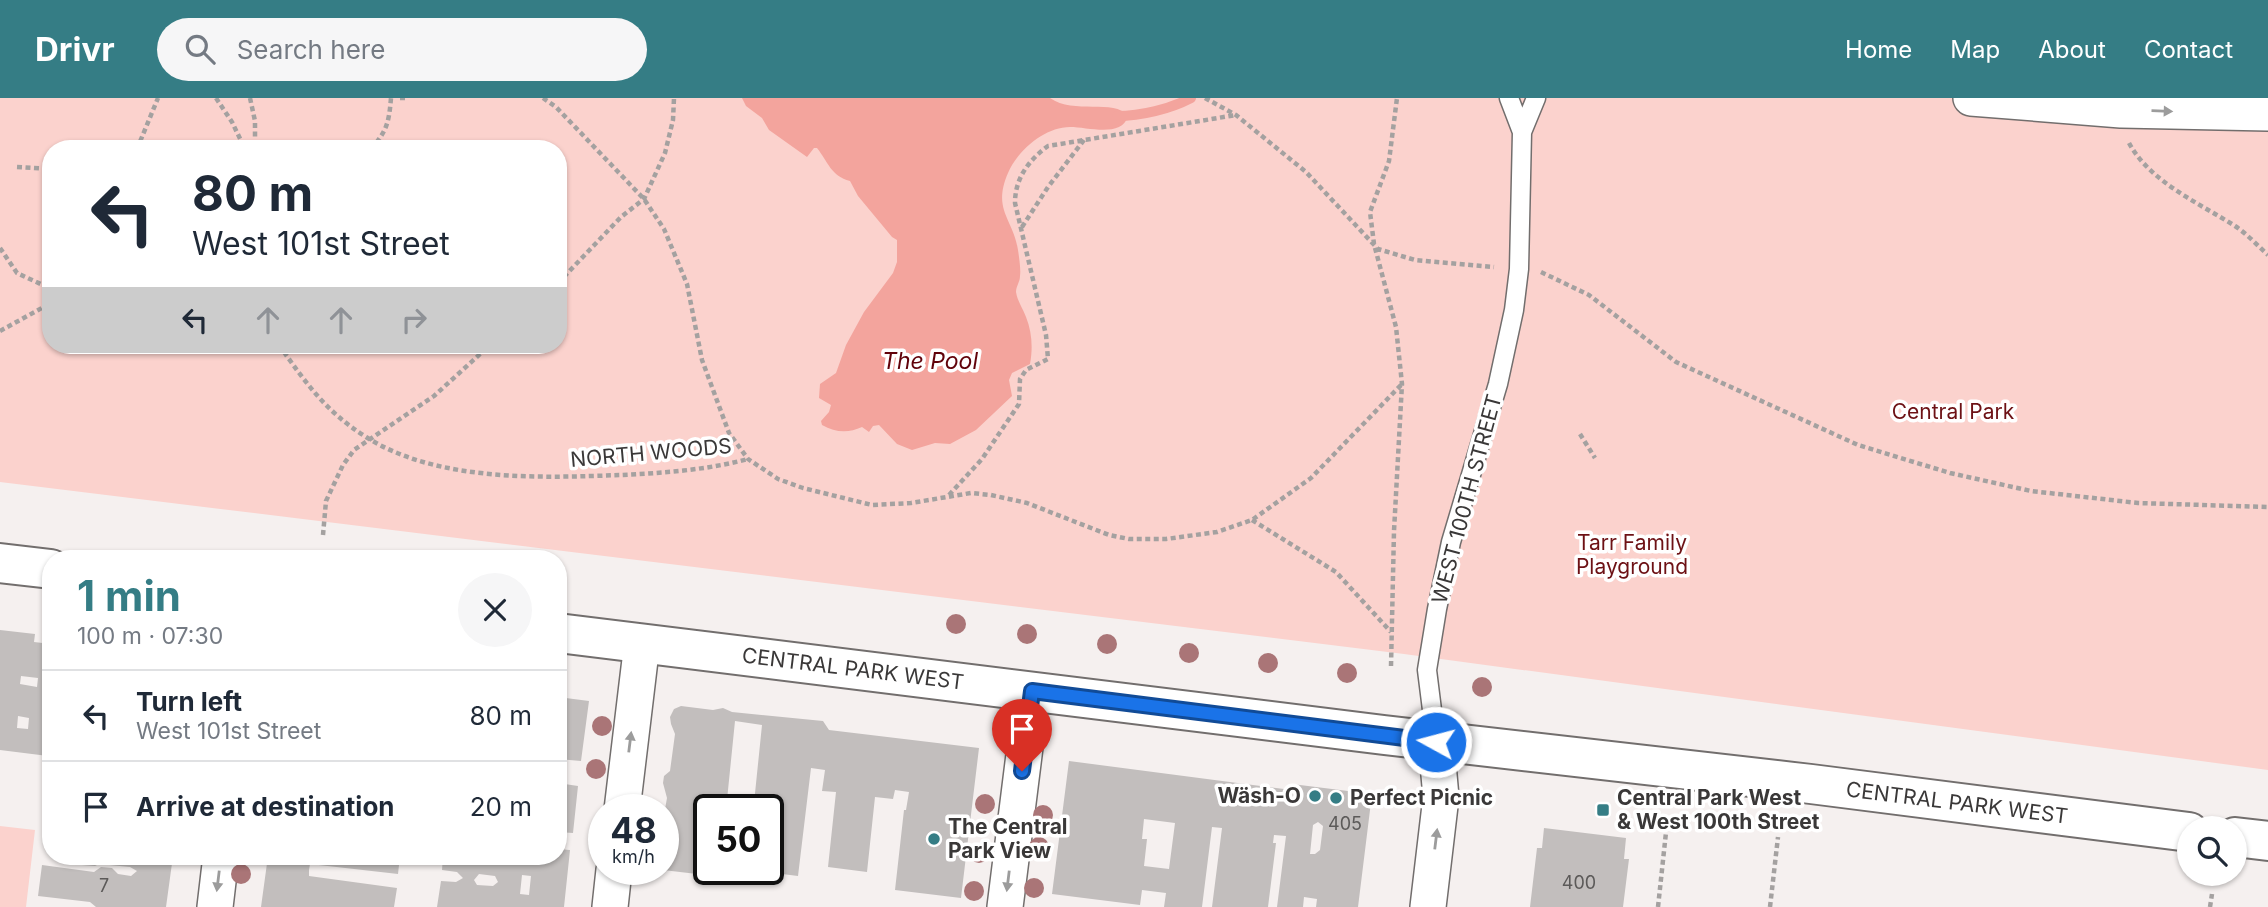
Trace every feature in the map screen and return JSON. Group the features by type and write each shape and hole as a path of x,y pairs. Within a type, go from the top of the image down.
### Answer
{"main road":[{"path":"0,563 42,568"},
{"name":"CENTRAL PARK WEST","path":"567,633 1436,742 1811,784 2177,830"},
{"path":"2247,838 2268,841"}],"street":[{"path":"1971,98 2121,110 2268,113"},
{"path":"624,794 642,643"},
{"path":"1005,907 1032,691"},
{"name":"WEST 100TH STREET","path":"1428,907 1441,797 1436,742"},
{"path":"215,907 220,865"},
{"path":"610,907 612,885"}],"lane":[{"name":"WEST 100TH STREET","path":"1436,742 1427,670 1430,650 1451,542 1485,433 1514,310 1522,216 1522,132 1509,98"},
{"name":"WEST 100TH STREET","path":"1522,132 1536,98"}],"path":[{"path":"141,140 158,98"},
{"path":"216,98 241,140"},
{"path":"250,98 255,121 255,140"},
{"path":"379,140 389,121 391,98"},
{"path":"400,98 407,98"},
{"path":"543,98 556,107 644,200 664,229 687,284 702,360 714,396 729,433 748,459"},
{"path":"567,274 621,217 644,200 665,153 673,120 674,98"},
{"path":"1205,98 1236,116 1306,172 1383,251 1403,258 1498,267"},
{"path":"1391,666 1402,384 1396,327 1374,244 1370,212 1380,192 1389,161 1397,98"},
{"path":"2121,110 2123,129 2130,146 2149,167 2168,184 2238,229 2268,254"},
{"path":"949,496 982,459 1018,404 1020,379 1026,370 1048,359 1046,335 1015,192 1022,173 1033,156 1048,146 1236,116"},
{"path":"1022,228 1048,187 1084,140"},
{"path":"17,167 42,169"},
{"path":"0,248 18,273 42,284"},
{"path":"1539,271 1589,295 1676,362 1858,445 1950,473 2031,491 2138,503 2268,507"},
{"path":"0,331 42,308"},
{"name":"NORTH WOODS","path":"285,354 304,383 323,404 368,438 411,459 493,475 573,477 721,466 748,459 778,479 872,505 911,503 971,493 1011,499 1109,535 1129,539 1166,539 1217,532 1252,520 1311,478 1402,384"},
{"path":"323,535 326,501 335,480 354,450 368,438 402,419 434,396 481,354"},
{"path":"1580,434 1595,458"},
{"path":"1252,520 1336,572 1391,632"},
{"path":"1658,907 1667,823"},
{"path":"1770,907 1778,837"},
{"path":"2210,907 2212,894"}],"green space":[{"name":"Central Park","path":"0,98 2268,98 2268,770 1404,654 0,482"},
{"path":"0,826 35,830 26,907 0,907"}],"water":[{"name":"The Pool","path":"742,98 1050,98 1070,105 1113,108 1128,116 1125,123 1112,129 1070,127 1042,135 1025,148 1008,173 1002,196 1003,205 1018,250 1020,273 1016,292 1030,328 1031,358 1030,364 1012,373 1009,380 1012,396 976,430 950,444 935,443 912,450 897,444 879,425 873,426 869,432 862,427 842,431 822,425 821,421 831,405 819,398 820,384 836,373 846,345 864,312 893,273 897,262 897,240 858,196 850,181 834,172 817,148 807,157 769,130 762,118 746,106"}],"building":[{"path":"0,630 35,634 34,642 42,643 42,755 0,750","holes":["21,676 38,678 37,687 20,684","18,716 29,718 28,729 17,728"]},
{"path":"567,698 589,701 581,761 567,760"},
{"path":"681,706 713,710 723,708 732,712 823,721 829,730 979,748 961,898 895,890 904,810 909,792 895,790 893,799 875,797 867,872 828,867 836,792 822,791 825,770 811,768 798,876 784,874 784,794 755,794 762,725 735,721 728,794 693,794 693,874 679,872 679,794 666,794 663,783 664,776 670,771 675,734 670,717 674,709"},
{"path":"1069,761 1292,790 1292,784 1372,794 1358,907 1316,907 1317,899 1304,897 1303,907 1277,907 1286,836 1274,835 1273,843 1276,843 1268,907 1212,907 1222,828 1212,827 1202,907 1164,907 1166,893 1142,890 1140,905 1052,894","holes":["1144,819 1175,823 1169,869 1144,866 1147,839 1142,839","1318,822 1323,826 1320,850 1310,854 1313,825"]},
{"path":"567,784 578,786 573,833 567,833"},
{"path":"1544,828 1626,838 1624,859 1629,859 1623,907 1530,907 1537,848 1542,848"},
{"path":"567,850 570,850 564,907 437,907 441,881 456,882 463,878 457,872 442,870 442,865 567,865","holes":["479,874 495,876 498,882 493,886 477,885 474,880","522,875 531,876 529,895 520,894"]},
{"path":"42,865 94,872 101,867 112,868 118,874 131,876 137,871 130,867 109,865 172,865 166,907 96,907 90,902 38,896"},
{"path":"267,865 310,865 309,876 397,888 394,907 261,907"},
{"path":"319,865 399,865 398,874"}],"waterway":[{"path":"1117,116 1155,111 1191,98"}],"place":[{"name":"Wäsh-O","path":"1315,796"},
{"name":"Perfect Picnic","path":"1336,798"},
{"name":"Central Park West & West 100th Street","path":"1603,810"},
{"name":"The Central Park View","path":"934,839"}],"route":[{"path":"1022,771 1032,691 1436,742"}],"park label":[{"name":"Tarr Family Playground","path":"1632,555"}]}
